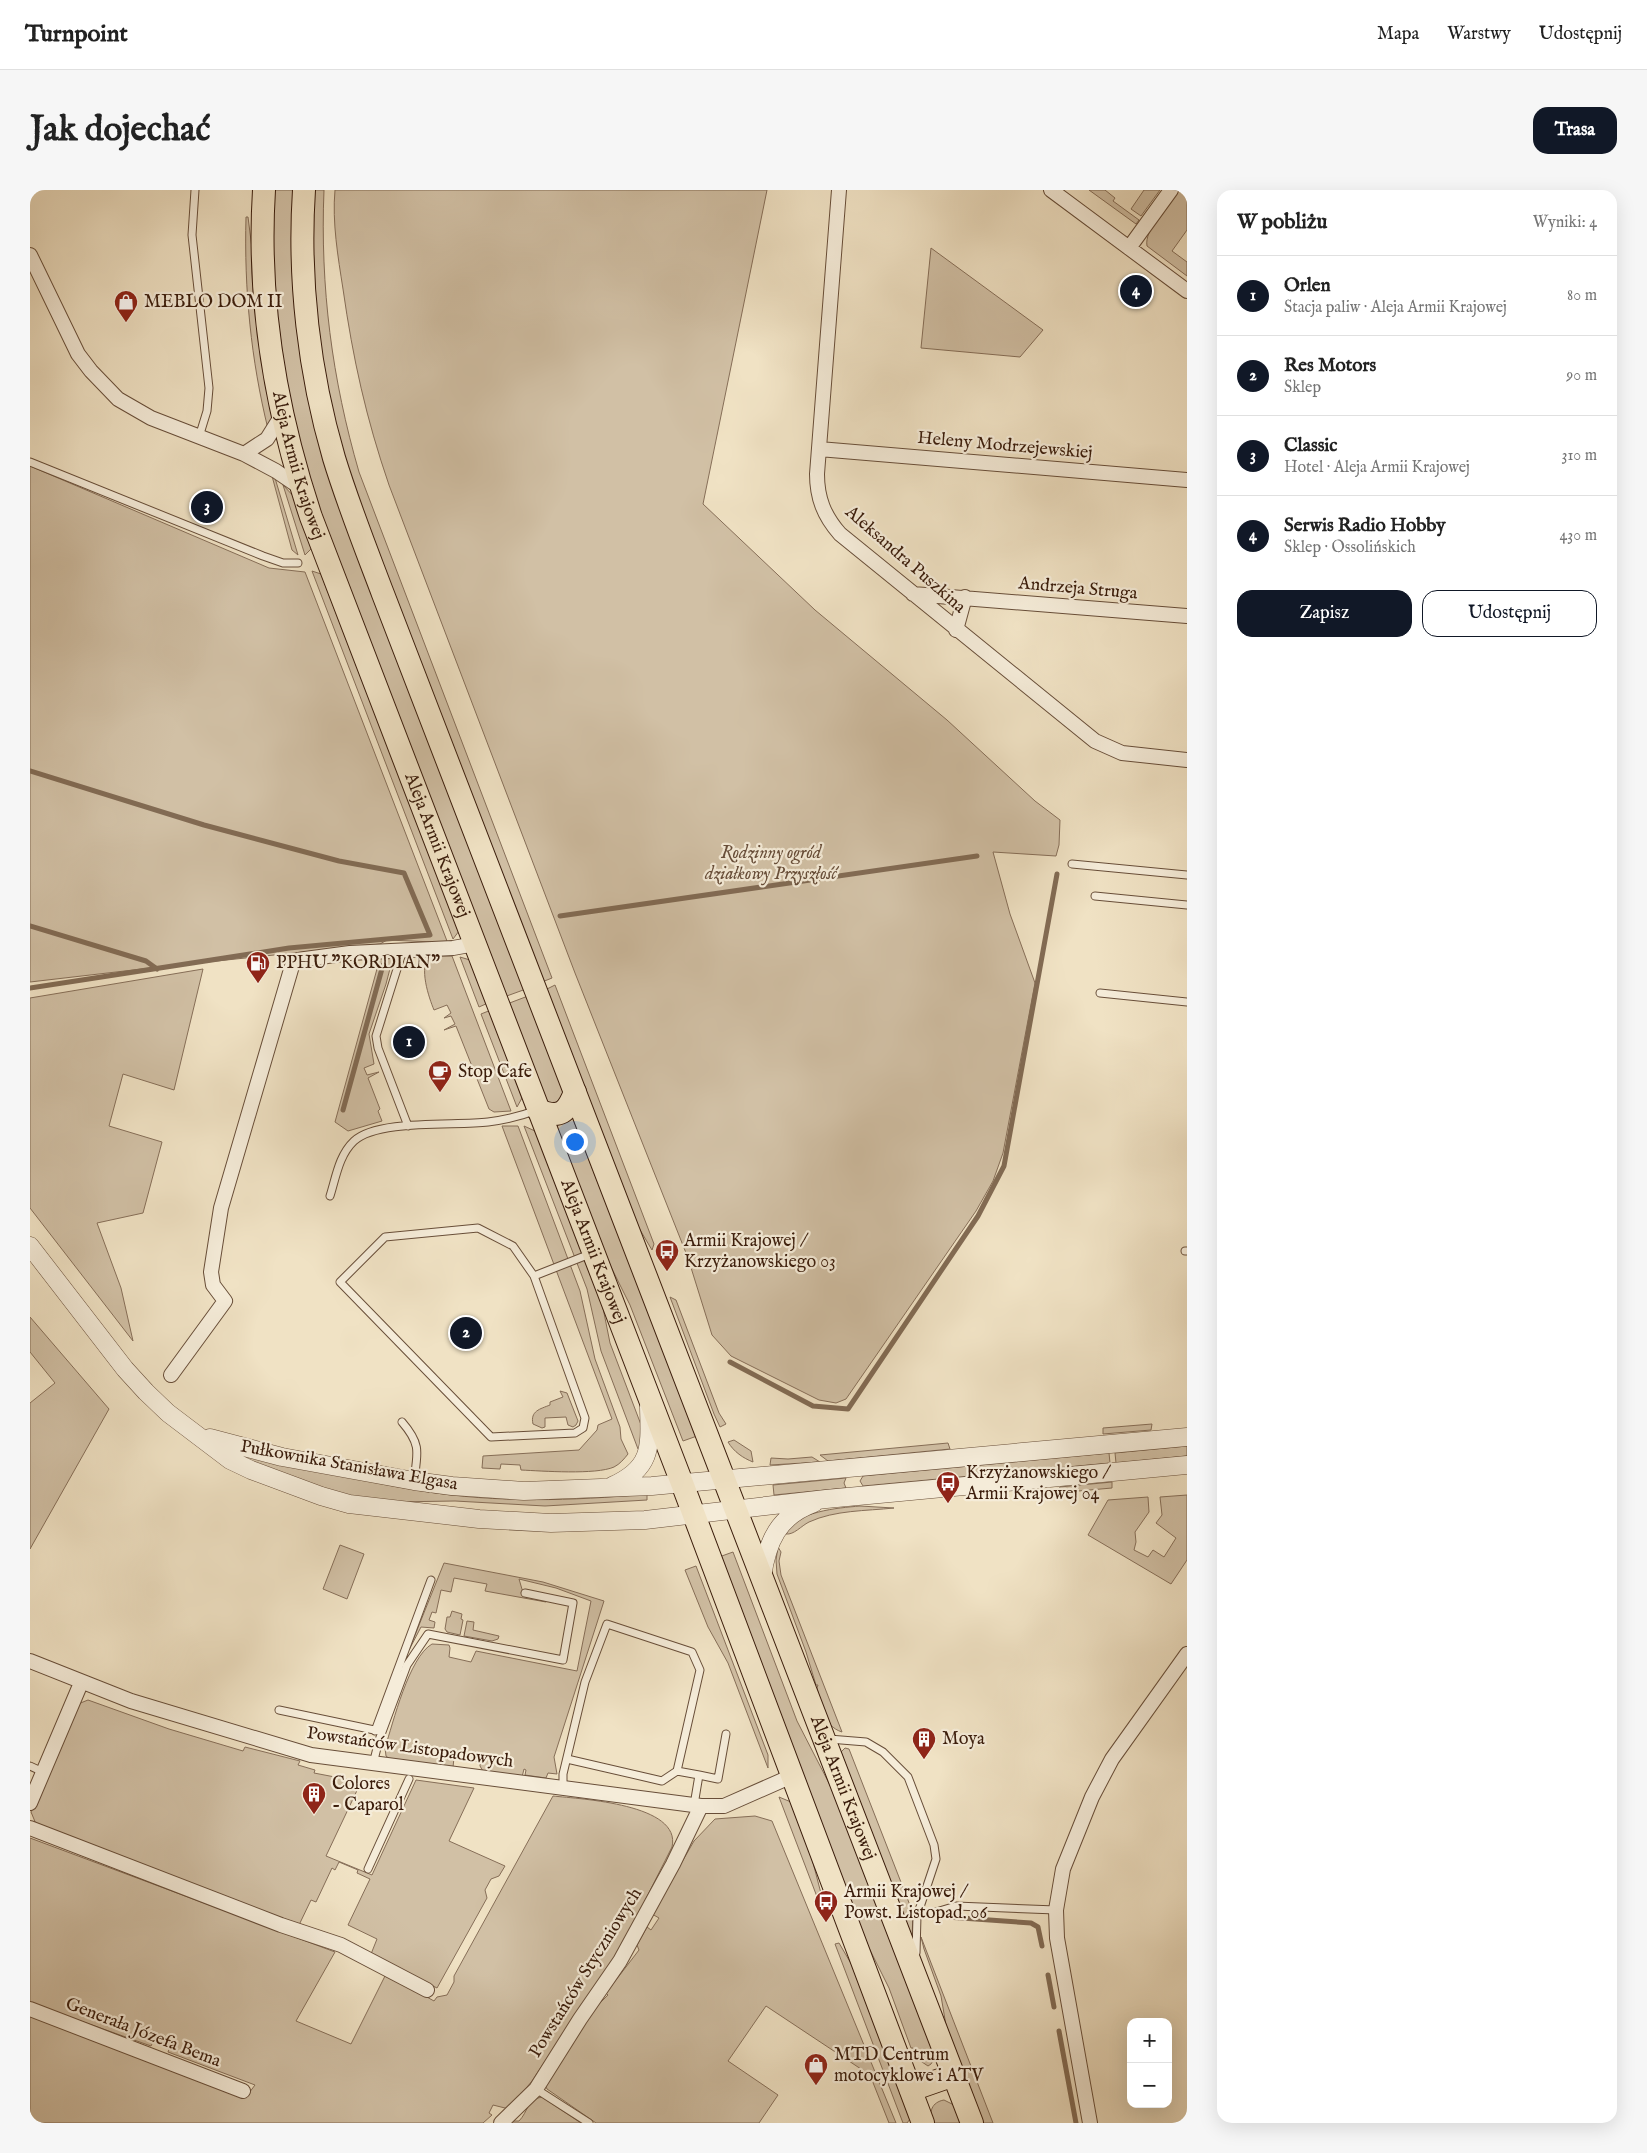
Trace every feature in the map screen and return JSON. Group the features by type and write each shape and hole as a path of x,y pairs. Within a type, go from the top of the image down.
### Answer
{"main road":[{"name":"Aleja Armii Krajowej","path":"264,190 263,242 267,308 276,381 282,415 301,488 682,1483 923,2123"},
{"name":"Aleja Armii Krajowej","path":"304,190 303,250 308,323 317,385 334,457 383,594 972,2123"},
{"path":"538,1110 561,1114 570,1106 575,1092"},
{"path":"911,2090 954,2075"}],"street":[{"name":"Aleksandra Puszkina","path":"839,190 817,487 820,500 831,524 840,534 956,630 1095,741 1122,753 1187,760"},
{"path":"1051,190 1187,291"},
{"path":"1129,248 1171,190"},
{"path":"30,255 78,354 106,388 134,410 244,454 276,471 301,488"},
{"path":"244,454 267,440 276,429 282,415"},
{"name":"Heleny Modrzejewskiej","path":"819,449 1187,480"},
{"name":"Andrzeja Struga","path":"913,594 1187,616"},
{"path":"956,630 965,597"},
{"path":"172,1375 225,1301 213,1285 211,1272 221,1208 292,966 299,960 350,953 453,948 475,944"},
{"name":"Pułkownika Stanisława Elgasa","path":"30,1246 125,1369 146,1392 168,1413 230,1460 251,1470 313,1494 350,1504 470,1518 551,1523 645,1520 694,1515"},
{"path":"605,1489 632,1476 645,1460 649,1450 650,1438 648,1397"},
{"name":"Pułkownika Stanisława Elgasa","path":"198,1434 235,1446 282,1457 452,1486 524,1491 605,1489 682,1483"},
{"path":"682,1483 1187,1437"},
{"path":"694,1515 826,1499 1187,1465"},
{"path":"865,1496 853,1489 850,1480 858,1471 868,1466"},
{"path":"762,1580 766,1555 778,1528 803,1507 826,1499"},
{"path":"1090,2123 1058,1938 1056,1910 1064,1869 1092,1797 1112,1758 1187,1654"},
{"name":"Powstańców Listopadowych","path":"30,1661 81,1683 165,1712 310,1754 373,1764 697,1805 724,1806 792,1776"},
{"path":"30,1803 37,1769 81,1683"},
{"name":"Powstańców Styczniowych","path":"501,2123 536,2089 626,1951 673,1864 697,1805"},
{"path":"30,1828 281,1926 341,1946 427,1990"},
{"name":"Generała Józefa Bema","path":"30,2009 243,2092"}],"lane":[{"path":"195,190 192,235 209,388 207,411 199,437"},
{"path":"30,462 263,556 283,563 298,563"},
{"path":"1072,864 1187,875"},
{"path":"1095,896 1187,905"},
{"path":"403,950 376,1036 378,1048 408,1126"},
{"path":"1100,993 1187,1002"},
{"path":"330,1196 340,1161 347,1148 363,1133 386,1127 489,1122 518,1118 538,1110"},
{"path":"478,1228 513,1246 534,1276 585,1418 583,1428 574,1433 491,1438 340,1282 385,1237 478,1228"},
{"path":"534,1276 593,1253"},
{"path":"402,1422 414,1437 417,1445 414,1481"},
{"path":"373,1764 379,1731 431,1580"},
{"path":"379,1731 407,1665 428,1634 563,1660 573,1603 525,1593"},
{"path":"563,1788 567,1759 585,1682 607,1624 692,1652 700,1670 677,1771 662,1781 567,1759"},
{"path":"279,1710 379,1731"},
{"path":"677,1771 718,1779 726,1734"},
{"path":"824,1739 866,1742 883,1752 908,1777 934,1845 936,1858 918,1916 914,1974"},
{"path":"697,1805 698,1775"},
{"path":"368,1868 409,1779"},
{"path":"936,1912 956,1906 1056,1910"},
{"path":"536,2089 589,2123"}],"green space":[{"path":"272,190 296,190 300,329 526,989 504,997 336,559 292,423 272,276"},
{"path":"313,190 324,190 324,262 330,332 342,402 359,472 552,978 542,982 353,488 328,397 316,312 312,220"},
{"name":"Rodzinny ogród działkowy Przyszłość","path":"335,190 767,190 703,504 815,610 947,720 1035,801 1060,820 1059,845 1056,856 993,852 1010,914 1035,983 1003,1153 993,1181 976,1211 846,1399 836,1403 819,1400 731,1356 712,1335 688,1258 575,973 389,485 361,388 347,315 336,240"},
{"path":"1089,190 1105,190 1115,198 1113,201 1139,220 1136,224"},
{"path":"1144,190 1160,190 1141,216 1131,209"},
{"path":"1178,190 1187,190 1187,230 1172,251 1187,262 1187,276 1147,246 1149,232"},
{"path":"246,217 248,217 273,415 268,429 257,377 250,324 246,271"},
{"path":"931,248 1043,330 1020,357 921,348"},
{"path":"30,466 269,568 305,572 447,941 435,944 434,942 387,940 380,944 30,982"},
{"path":"272,476 275,478 298,555 292,550"},
{"path":"283,485 297,500 312,544 311,549 305,555"},
{"path":"312,571 321,574 459,931 453,939"},
{"path":"430,956 452,956 511,1111 494,1112 489,1109 456,1026 444,1030 455,1024 451,1016 444,1018 451,1013 447,1005 434,1010 432,1005 427,990 425,974 425,967"},
{"path":"391,957 392,961 386,984 369,1034 374,1064 364,1068 367,1075 379,1072 368,1078 380,1109 378,1111 382,1121 348,1131 335,1122 380,958"},
{"path":"460,957 470,960 488,1003 479,1007"},
{"path":"203,969 174,1090 123,1074 109,1126 162,1142 143,1213 97,1223 121,1288 133,1341 30,1208 30,998"},
{"path":"555,985 654,1244 652,1250 633,1218 545,990"},
{"path":"528,996 566,1093 554,1102 545,1101 507,1004"},
{"path":"491,1010 522,1098 517,1107 481,1014"},
{"path":"571,1114 697,1436 683,1441 630,1305 597,1239 553,1121"},
{"path":"502,1126 518,1126 580,1291 595,1359 620,1427 621,1439 628,1454 614,1467 595,1471 569,1472 521,1470 520,1465 501,1464 500,1469 482,1468 483,1456 579,1450 597,1430 598,1425 612,1419"},
{"path":"524,1126 535,1131 601,1298 610,1343 643,1430 641,1452 638,1449 601,1351 587,1289"},
{"path":"670,1297 676,1300 719,1413 726,1424 720,1427 714,1414"},
{"path":"30,1317 109,1409 30,1549 30,1403 55,1383 30,1352"},
{"path":"560,1391 567,1393 578,1421 576,1425 573,1427 568,1425 566,1417 545,1418 545,1427 542,1428 533,1424 534,1413 550,1405 550,1402 563,1397"},
{"path":"1152,1424 1151,1430 1103,1434 1103,1428"},
{"path":"734,1440 751,1451 753,1462 742,1457 733,1449 728,1442"},
{"path":"948,1443 950,1449 828,1461 820,1455"},
{"path":"1187,1446 1187,1456 1116,1463 1115,1453"},
{"path":"232,1451 375,1482 450,1495 534,1500 647,1494 647,1500 545,1506 455,1501 392,1502 346,1497 262,1470"},
{"path":"1109,1453 1110,1463 863,1486 860,1481 863,1476"},
{"path":"812,1457 820,1462 770,1465 771,1458"},
{"path":"846,1478 844,1483 846,1488 774,1495 773,1485"},
{"path":"1112,1482 1112,1488 1056,1493 1060,1487"},
{"path":"1187,1495 1187,1560 1171,1584 1088,1535 1108,1500 1148,1497 1149,1512 1135,1532 1136,1542 1134,1550 1148,1557 1153,1550 1164,1557 1176,1538 1156,1523 1162,1515 1160,1497"},
{"path":"860,1506 894,1508 829,1515 809,1522 795,1532 786,1534 798,1520 818,1512"},
{"path":"340,1545 364,1554 347,1599 323,1589"},
{"path":"778,1547 781,1552 779,1561 781,1575 842,1732 831,1725 824,1714 817,1688 818,1685 816,1685 806,1652 777,1574 776,1560"},
{"path":"733,1552 797,1721 834,1793 930,2042 934,2059 928,2066 919,2060 913,2048 911,2048 889,1988 856,1922 719,1557"},
{"path":"444,1563 543,1582 604,1601 554,1757 557,1774 548,1773 546,1778 525,1775 526,1770 524,1769 522,1777 484,1773 480,1762 454,1758 453,1767 391,1760 386,1756 385,1748 409,1676 416,1662 432,1644 449,1645 449,1657 471,1662 476,1651 577,1671 591,1601 556,1588 519,1579 524,1596 546,1600 546,1602 485,1591 487,1584 454,1578 451,1592 441,1590 436,1613 432,1612 429,1620 435,1622 434,1628 421,1627 409,1650"},
{"path":"696,1566 768,1755 768,1768 728,1663 708,1627 685,1570"},
{"path":"452,1611 462,1614 461,1619 463,1620 460,1635 447,1632 445,1629 447,1617 450,1617"},
{"path":"467,1621 474,1622 473,1630 499,1636 498,1639 492,1641 464,1636"},
{"path":"88,1700 169,1729 243,1751 245,1747 300,1761 298,1765 315,1770 314,1773 361,1782 326,1856 372,1875 416,1780 474,1788 449,1841 505,1866 499,1876 491,1879 485,1890 487,1898 437,1988 371,1954 377,1939 348,1925 370,1879 357,1873 358,1870 339,1862 335,1870 332,1868 316,1902 311,1900 299,1925 36,1824 31,1812 78,1704"},
{"path":"845,1748 849,1749 913,1913 912,1938 841,1752"},
{"path":"553,1796 606,1802 627,1806 646,1813 662,1821 671,1833 672,1847 617,1956 532,2081 509,2109 493,2105 489,2113 492,2115 483,2123 30,2123 30,2013 246,2097 255,2085 168,2052 169,2049 153,2042 151,2046 30,2003 30,1838 335,1952 296,2021 351,2044 386,1974 434,2001 437,1997 447,1995 454,1982 454,1976"},
{"path":"779,1797 791,1802 806,1836 823,1901 819,1902"},
{"path":"755,1816 772,1821 896,2123 889,2123 870,2075 766,2006 728,2061 778,2095 759,2123 596,2123 547,2089 545,2085 595,2008 608,1995 606,1993 639,1950 637,1945 647,1927 651,1930 659,1918 652,1914 694,1841 715,1819"},
{"path":"921,1937 993,2123 982,2123 948,2037 941,1996"},
{"path":"839,1943 856,1972 910,2119 907,2123 903,2123 835,1944"},
{"path":"542,2097 581,2123 510,2123 519,2121 533,2100"},
{"path":"944,2100 956,2106 963,2123 933,2123 932,2108"}],"waterway":[{"path":"30,771 204,825 339,861 404,873 430,935 289,948 30,988"},
{"path":"560,916 977,856"},
{"path":"730,1362 813,1406 848,1409 978,1216 1004,1166 1057,874"},
{"path":"30,926 146,961 157,969"},
{"path":"343,1110 383,965"},
{"path":"947,1917 1031,1923 1038,1927 1042,1946"},
{"path":"1048,1975 1054,2007"},
{"path":"1059,2031 1076,2123"}],"place":[{"name":"Serwis Radio Hobby","path":"1136,291"},
{"name":"MEBLO DOM II","path":"126,323"},
{"name":"Classic","path":"207,507"},
{"name":"PPHU \"KORDIAN\"","path":"258,984"},
{"name":"Orlen","path":"409,1042"},
{"name":"Stop Cafe","path":"440,1093"},
{"name":"Armii Krajowej / Krzyżanowskiego 03","path":"667,1272"},
{"name":"Res Motors","path":"466,1333"},
{"name":"Krzyżanowskiego / Armii Krajowej 04","path":"948,1504"},
{"name":"Moya","path":"924,1760"},
{"name":"Colores - Caparol","path":"314,1815"},
{"name":"Armii Krajowej / Powst. Listopad. 06","path":"826,1923"},
{"name":"MTD Centrum motocyklowe i ATV","path":"816,2086"}]}
